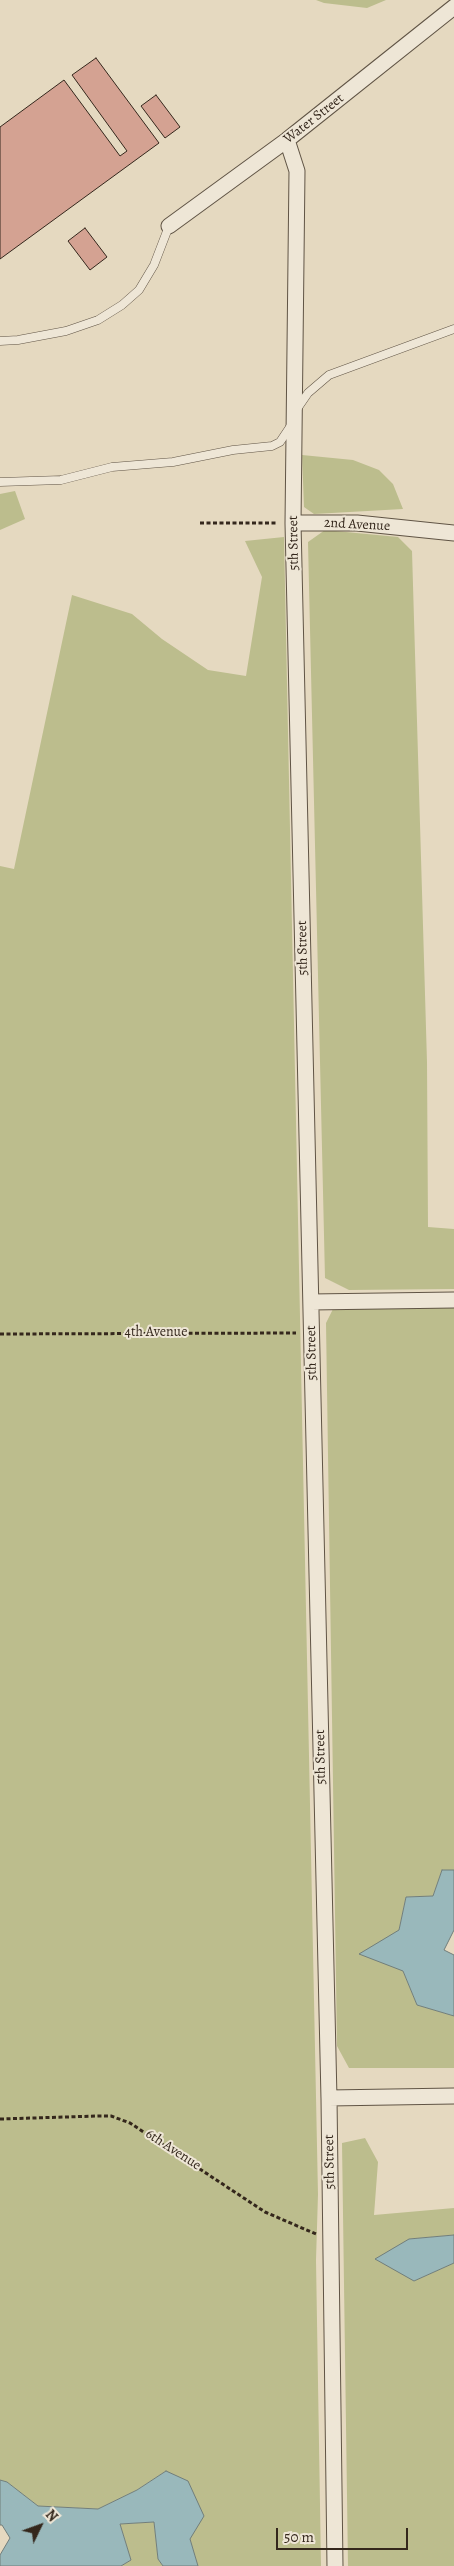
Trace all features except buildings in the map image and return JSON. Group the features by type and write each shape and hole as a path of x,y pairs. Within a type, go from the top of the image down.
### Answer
{"street":[{"name":"Water Street","path":"169,226 287,140 454,8"},
{"name":"5th Street","path":"287,140 297,171 293,523 329,2098 335,2566"},
{"name":"2nd Avenue","path":"293,523 357,523 454,533"},
{"path":"311,1302 454,1300"},
{"path":"329,2098 454,2096"}],"lane":[{"path":"0,341 18,340 66,331 98,320 122,306 139,290 154,265 169,226"},
{"path":"0,482 61,480 103,469 173,462 233,450 272,446 280,442 288,433 294,416 308,393 329,375 454,329"}],"path":[{"path":"200,523 293,523"},
{"name":"4th Avenue","path":"0,1334 312,1332"},
{"name":"6th Avenue","path":"0,2119 111,2116 130,2123 265,2212 294,2227 331,2240"}],"green space":[{"path":"316,0 386,0 367,8 324,3"},
{"path":"302,455 353,460 379,470 393,484 403,509 314,514 304,507"},
{"path":"15,491 25,519 0,530 0,494"},
{"path":"325,530 398,537 412,551 427,1062 428,1227 454,1229 454,1289 349,1290 325,1278 308,542"},
{"path":"284,537 318,2194 316,2260 321,2566 198,2566 166,2471 137,2490 98,2509 38,2506 7,2482 0,2480 0,866 14,869 72,595 132,614 162,639 208,670 246,676 262,577 245,541"},
{"path":"454,1306 454,1870 442,1870 433,1896 406,1897 399,1930 403,1971 417,2005 454,2016 454,2068 349,2068 337,2046 326,1323 333,1309"},
{"path":"365,2138 378,2162 374,2215 454,2208 454,2235 409,2239 414,2281 454,2263 454,2566 348,2566 342,2143"},
{"path":"154,2522 158,2559 163,2566 121,2566 131,2560 120,2524"}],"water":[{"path":"442,1870 454,1870 454,1930 444,1950 454,1955 454,2016 417,2005 403,1971 359,1954 399,1930 406,1897 433,1896"},
{"path":"454,2235 454,2263 414,2281 375,2259 409,2239"},
{"path":"166,2471 188,2481 204,2516 190,2539 198,2566 163,2566 158,2559 154,2522 120,2524 131,2560 121,2566 0,2566 0,2555 10,2538 2,2525 0,2525 0,2480 7,2482 38,2506 98,2509 137,2490"}]}
